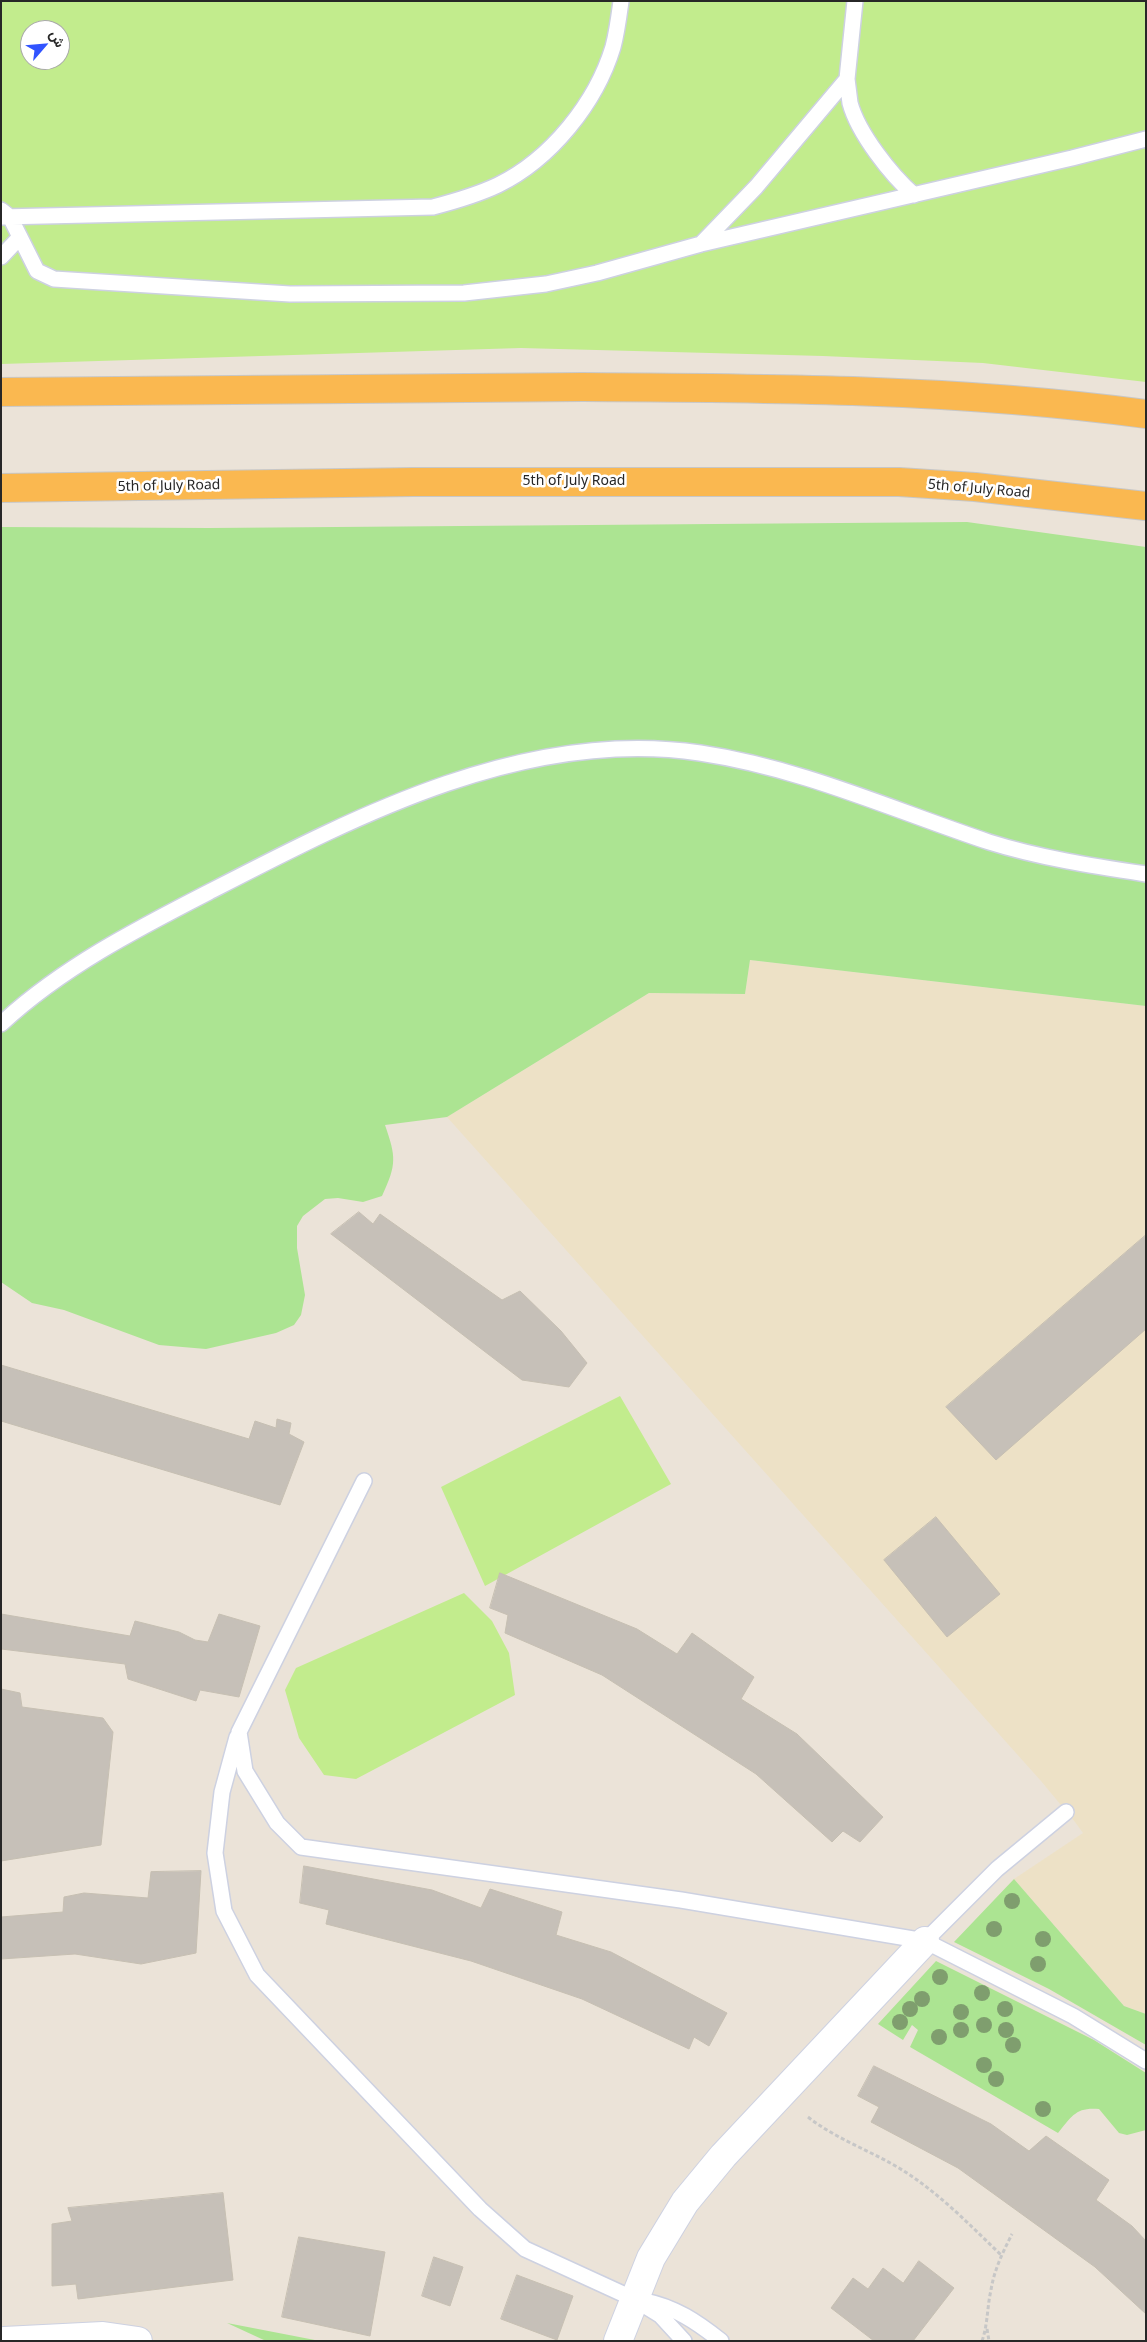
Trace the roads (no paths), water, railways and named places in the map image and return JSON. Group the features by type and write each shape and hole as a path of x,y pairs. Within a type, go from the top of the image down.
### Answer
{"highway":[{"path":"1,392 472,386 752,388 994,397 1146,414"},
{"name":"5th of July Road","path":"1,488 422,482 899,482 975,487 1146,506"}],"street":[{"path":"618,2341 651,2258 685,2202 723,2156 925,1941"},
{"path":"4,2341 103,2336 138,2341"}],"lane":[{"path":"4,215 433,207 467,198 499,185 539,158 577,115 597,86 613,46 621,1"},
{"path":"855,1 847,79 851,103 858,122 898,181 914,195"},
{"path":"701,244 756,187 847,79"},
{"path":"4,215 20,237 37,271 54,279 290,294 464,293 546,284 597,274 701,244 1146,139"},
{"path":"1,257 20,237"},
{"path":"1,1024 26,1000 150,923 285,853 396,802 448,784 502,767 583,752 665,749 700,753 760,765 805,776 990,842 1034,854 1146,874"},
{"path":"364,1481 239,1732 222,1792 215,1853 224,1912 257,1975 473,2202 524,2249 634,2299 660,2315 684,2341"},
{"path":"239,1732 246,1771 277,1822 301,1847 680,1900 925,1941 1073,2016 1146,2061"},
{"path":"925,1941 997,1869 1066,1812"},
{"path":"634,2299 664,2304 677,2310 721,2341"}]}
